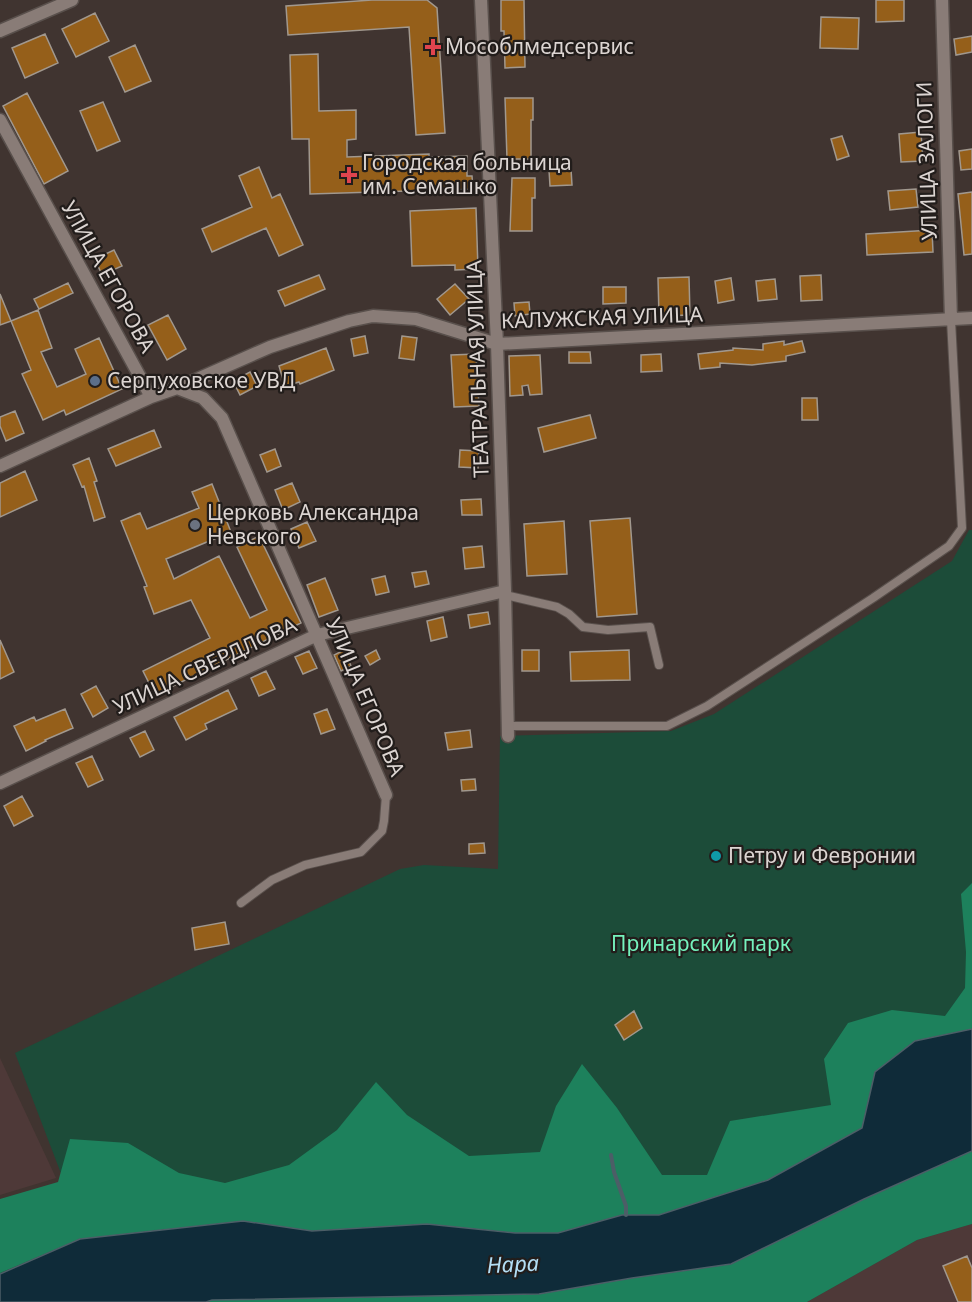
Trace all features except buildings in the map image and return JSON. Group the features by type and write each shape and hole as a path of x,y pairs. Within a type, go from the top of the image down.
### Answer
{"street":[{"path":"0,31 72,0"},
{"name":"ТЕАТРАЛЬНАЯ УЛИЦА","path":"481,0 497,344 506,593 508,731"},
{"name":"УЛИЦА ЗАЛОГИ","path":"942,0 951,320"},
{"name":"УЛИЦА ЕГОРОВА","path":"0,120 151,397"},
{"name":"КАЛУЖСКАЯ УЛИЦА","path":"177,388 270,347 349,321 373,316 416,319 497,344 972,318"},
{"path":"0,466 151,397 177,388"},
{"name":"УЛИЦА ЕГОРОВА","path":"177,388 203,398 222,418 386,795"},
{"name":"УЛИЦА СВЕРДЛОВА","path":"0,783 317,635 506,593"}],"lane":[{"path":"508,731 667,726 707,706 949,546 962,528 951,320"},
{"path":"506,593 556,607 569,614 583,627 608,630 650,627 659,665"},
{"path":"241,903 272,880 305,865 361,852 382,831 386,795"}],"shaded area":[{"path":"0,1058 56,1178 0,1195"},
{"path":"972,1224 972,1302 807,1302 917,1240"}],"green space":[{"name":"Принарский парк","path":"969,530 972,530 972,994 954,1033 915,1041 768,1180 105,1219 0,1286 0,1207 65,1184 15,1053 400,869 424,865 498,869 500,736 671,731 714,714 952,561"},
{"path":"972,883 972,1029 915,1041 875,1072 862,1128 768,1180 659,1215 622,1215 558,1233 515,1233 427,1224 312,1231 243,1221 80,1239 0,1273 0,1199 58,1182 70,1139 128,1143 179,1173 225,1183 289,1165 337,1130 376,1082 407,1115 469,1156 540,1152 556,1106 582,1064 617,1108 662,1175 707,1175 730,1121 831,1105 824,1059 848,1023 892,1010 945,1016 965,988 966,952 961,894"},
{"path":"972,1151 972,1224 917,1240 807,1302 206,1302 212,1300 539,1294 632,1278 864,1199"}],"water":[{"name":"Нара","path":"972,1029 972,1151 864,1199 731,1264 539,1294 212,1300 206,1302 0,1302 0,1274 80,1239 243,1221 312,1231 427,1224 515,1233 558,1233 622,1215 659,1215 768,1180 862,1128 875,1072 915,1041"}],"waterway":[{"path":"611,1155 614,1172 626,1206 626,1215"}],"place":[{"name":"Мособлмедсервис","path":"433,47"},
{"name":"Городская больница им. Семашко","path":"349,175"},
{"name":"Серпуховское УВД","path":"95,381"},
{"name":"Церковь Александра Невского","path":"195,525"},
{"name":"Петру и Февронии","path":"716,856"}]}
